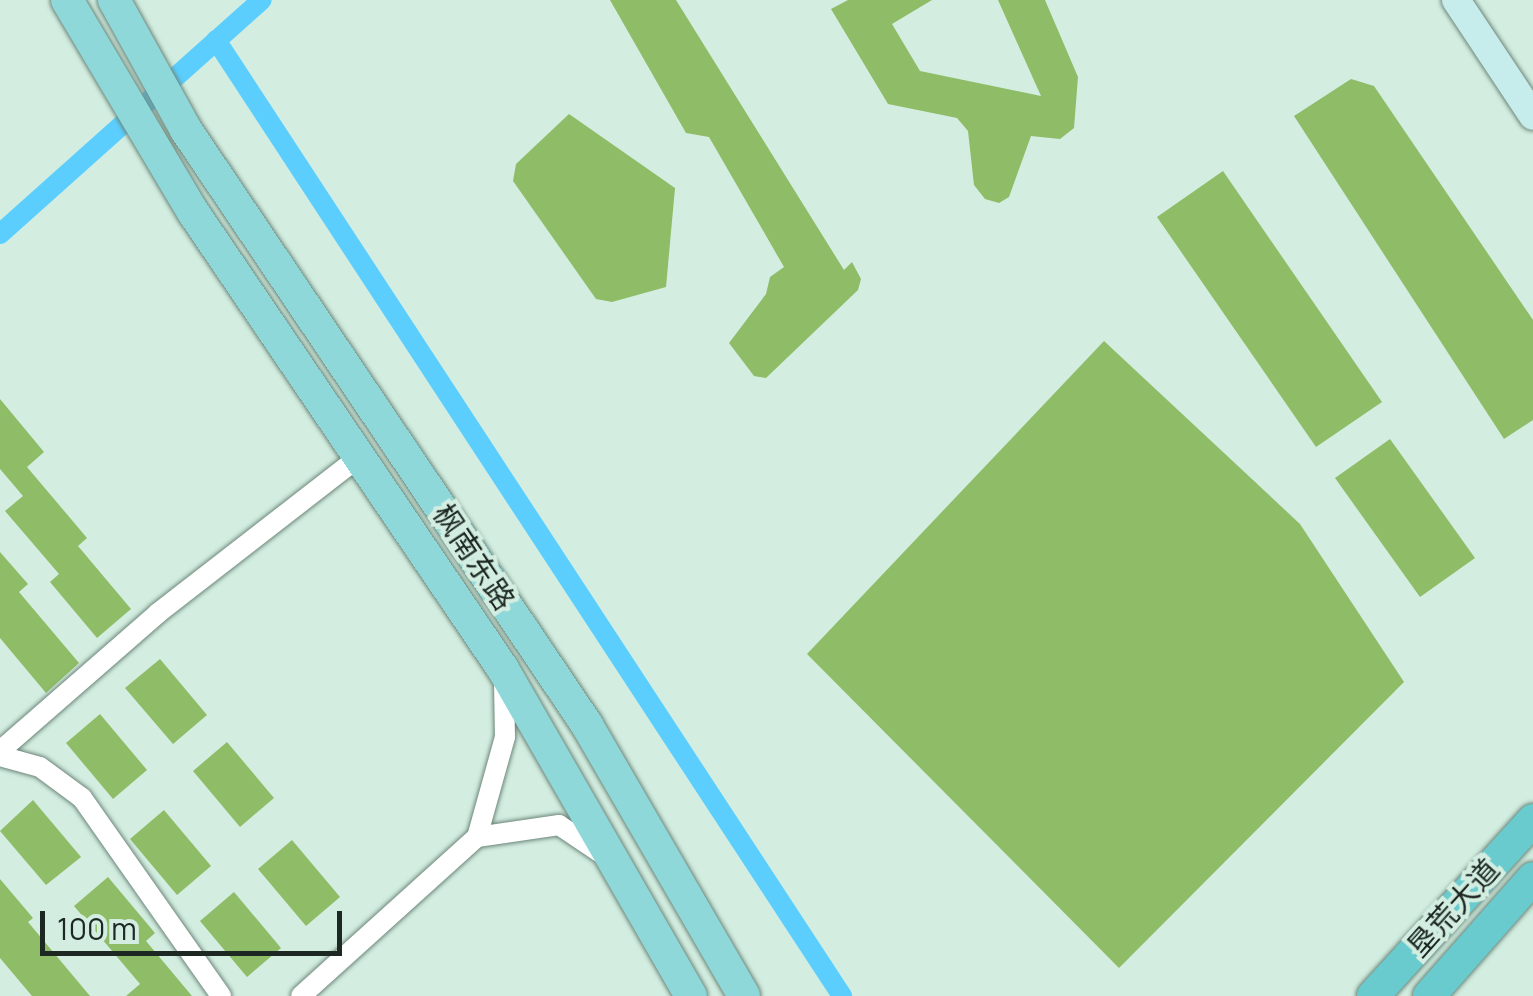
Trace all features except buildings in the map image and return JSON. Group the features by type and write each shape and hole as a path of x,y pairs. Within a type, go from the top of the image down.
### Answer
{"highway":[{"name":"垦荒大道","path":"1373,996 1533,820"},
{"name":"垦荒大道","path":"1430,996 1533,878"}],"main road":[{"name":"枫南东路","path":"67,0 156,152 503,669 690,996"},
{"name":"枫南东路","path":"114,0 186,130 588,725 744,996"},
{"path":"1456,0 1533,116"}],"street":[{"path":"221,996 82,798 40,767 0,753 158,613 359,457"},
{"path":"301,996 477,837 504,737 503,669"},
{"path":"477,837 560,824 617,864"}],"waterway":[{"path":"0,234 262,0"},
{"path":"216,40 842,996"}]}
